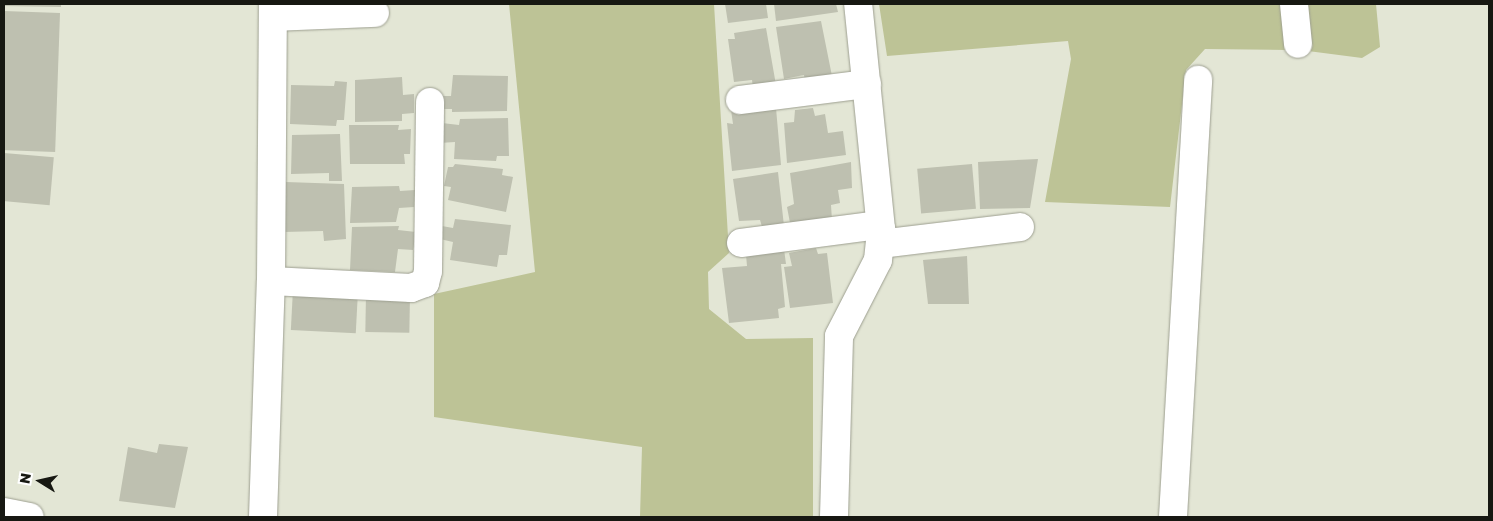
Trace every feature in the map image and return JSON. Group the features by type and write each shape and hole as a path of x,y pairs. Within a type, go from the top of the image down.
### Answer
{"street":[{"path":"834,517 839,336 878,260 880,235 858,4"},
{"path":"1294,4 1298,44"},
{"path":"263,517 271,281 274,11 375,13"},
{"path":"1174,517 1198,80"},
{"path":"740,100 867,84"},
{"path":"271,281 411,288 424,283 428,270 430,102"},
{"path":"741,243 1020,228"},
{"path":"4,512 30,517"}],"green space":[{"path":"509,4 714,4 729,253 708,272 709,309 746,339 813,338 813,517 640,517 642,447 434,417 434,294 535,272"},
{"path":"879,4 1282,4 1287,50 1205,49 1186,70 1170,207 1045,202 1071,59 1068,41 887,56"},
{"path":"1303,4 1376,4 1380,47 1362,58 1308,51"}],"building":[{"path":"4,4 61,4 61,7 4,6"},
{"path":"725,4 766,4 768,18 728,23"},
{"path":"774,4 836,4 838,12 776,21"},
{"path":"4,11 60,13 55,152 4,150"},
{"path":"821,21 832,76 805,81 804,75 784,79 776,27"},
{"path":"766,28 776,85 753,88 752,80 734,82 728,39 735,39 734,33"},
{"path":"453,75 508,76 507,111 452,112 452,109 442,109 442,96 451,96"},
{"path":"402,77 403,95 414,94 414,113 402,114 402,121 355,122 355,80"},
{"path":"335,81 347,82 344,120 337,120 336,126 290,124 291,85 334,86"},
{"path":"776,108 781,165 732,171 727,123 733,124 731,110"},
{"path":"813,108 815,116 825,114 828,133 843,131 846,155 787,163 784,123 794,122 795,110"},
{"path":"508,118 509,156 497,156 496,161 454,159 455,142 439,143 442,123 459,125 460,119"},
{"path":"349,125 399,125 398,130 411,129 410,154 404,154 405,164 350,164"},
{"path":"340,134 342,181 329,181 329,173 291,174 292,135"},
{"path":"4,153 54,157 50,205 4,201"},
{"path":"1038,159 1030,208 980,209 978,162"},
{"path":"851,162 852,188 838,190 840,203 831,205 832,220 790,223 787,207 794,204 790,173"},
{"path":"455,164 503,169 502,175 513,177 506,212 448,200 451,187 444,186 448,167 453,167"},
{"path":"972,164 976,209 921,214 917,169"},
{"path":"778,172 784,226 763,230 760,220 739,221 733,179"},
{"path":"286,182 344,184 346,239 324,241 323,231 284,232"},
{"path":"399,186 400,191 415,190 414,207 399,208 396,222 350,223 352,187"},
{"path":"455,219 511,225 507,255 499,255 497,267 450,260 453,242 440,239 442,226 453,228"},
{"path":"399,226 398,230 416,232 413,250 398,249 395,272 350,270 352,227"},
{"path":"816,248 818,254 827,253 833,303 790,308 784,267 792,266 789,253"},
{"path":"784,249 786,264 781,264 785,307 778,309 779,318 729,323 722,268 747,266 746,255"},
{"path":"967,256 969,304 928,304 923,260"},
{"path":"293,289 358,292 356,333 291,330"},
{"path":"366,294 410,295 409,333 365,332"},
{"path":"159,444 188,447 175,508 119,501 128,447 157,453"}]}
